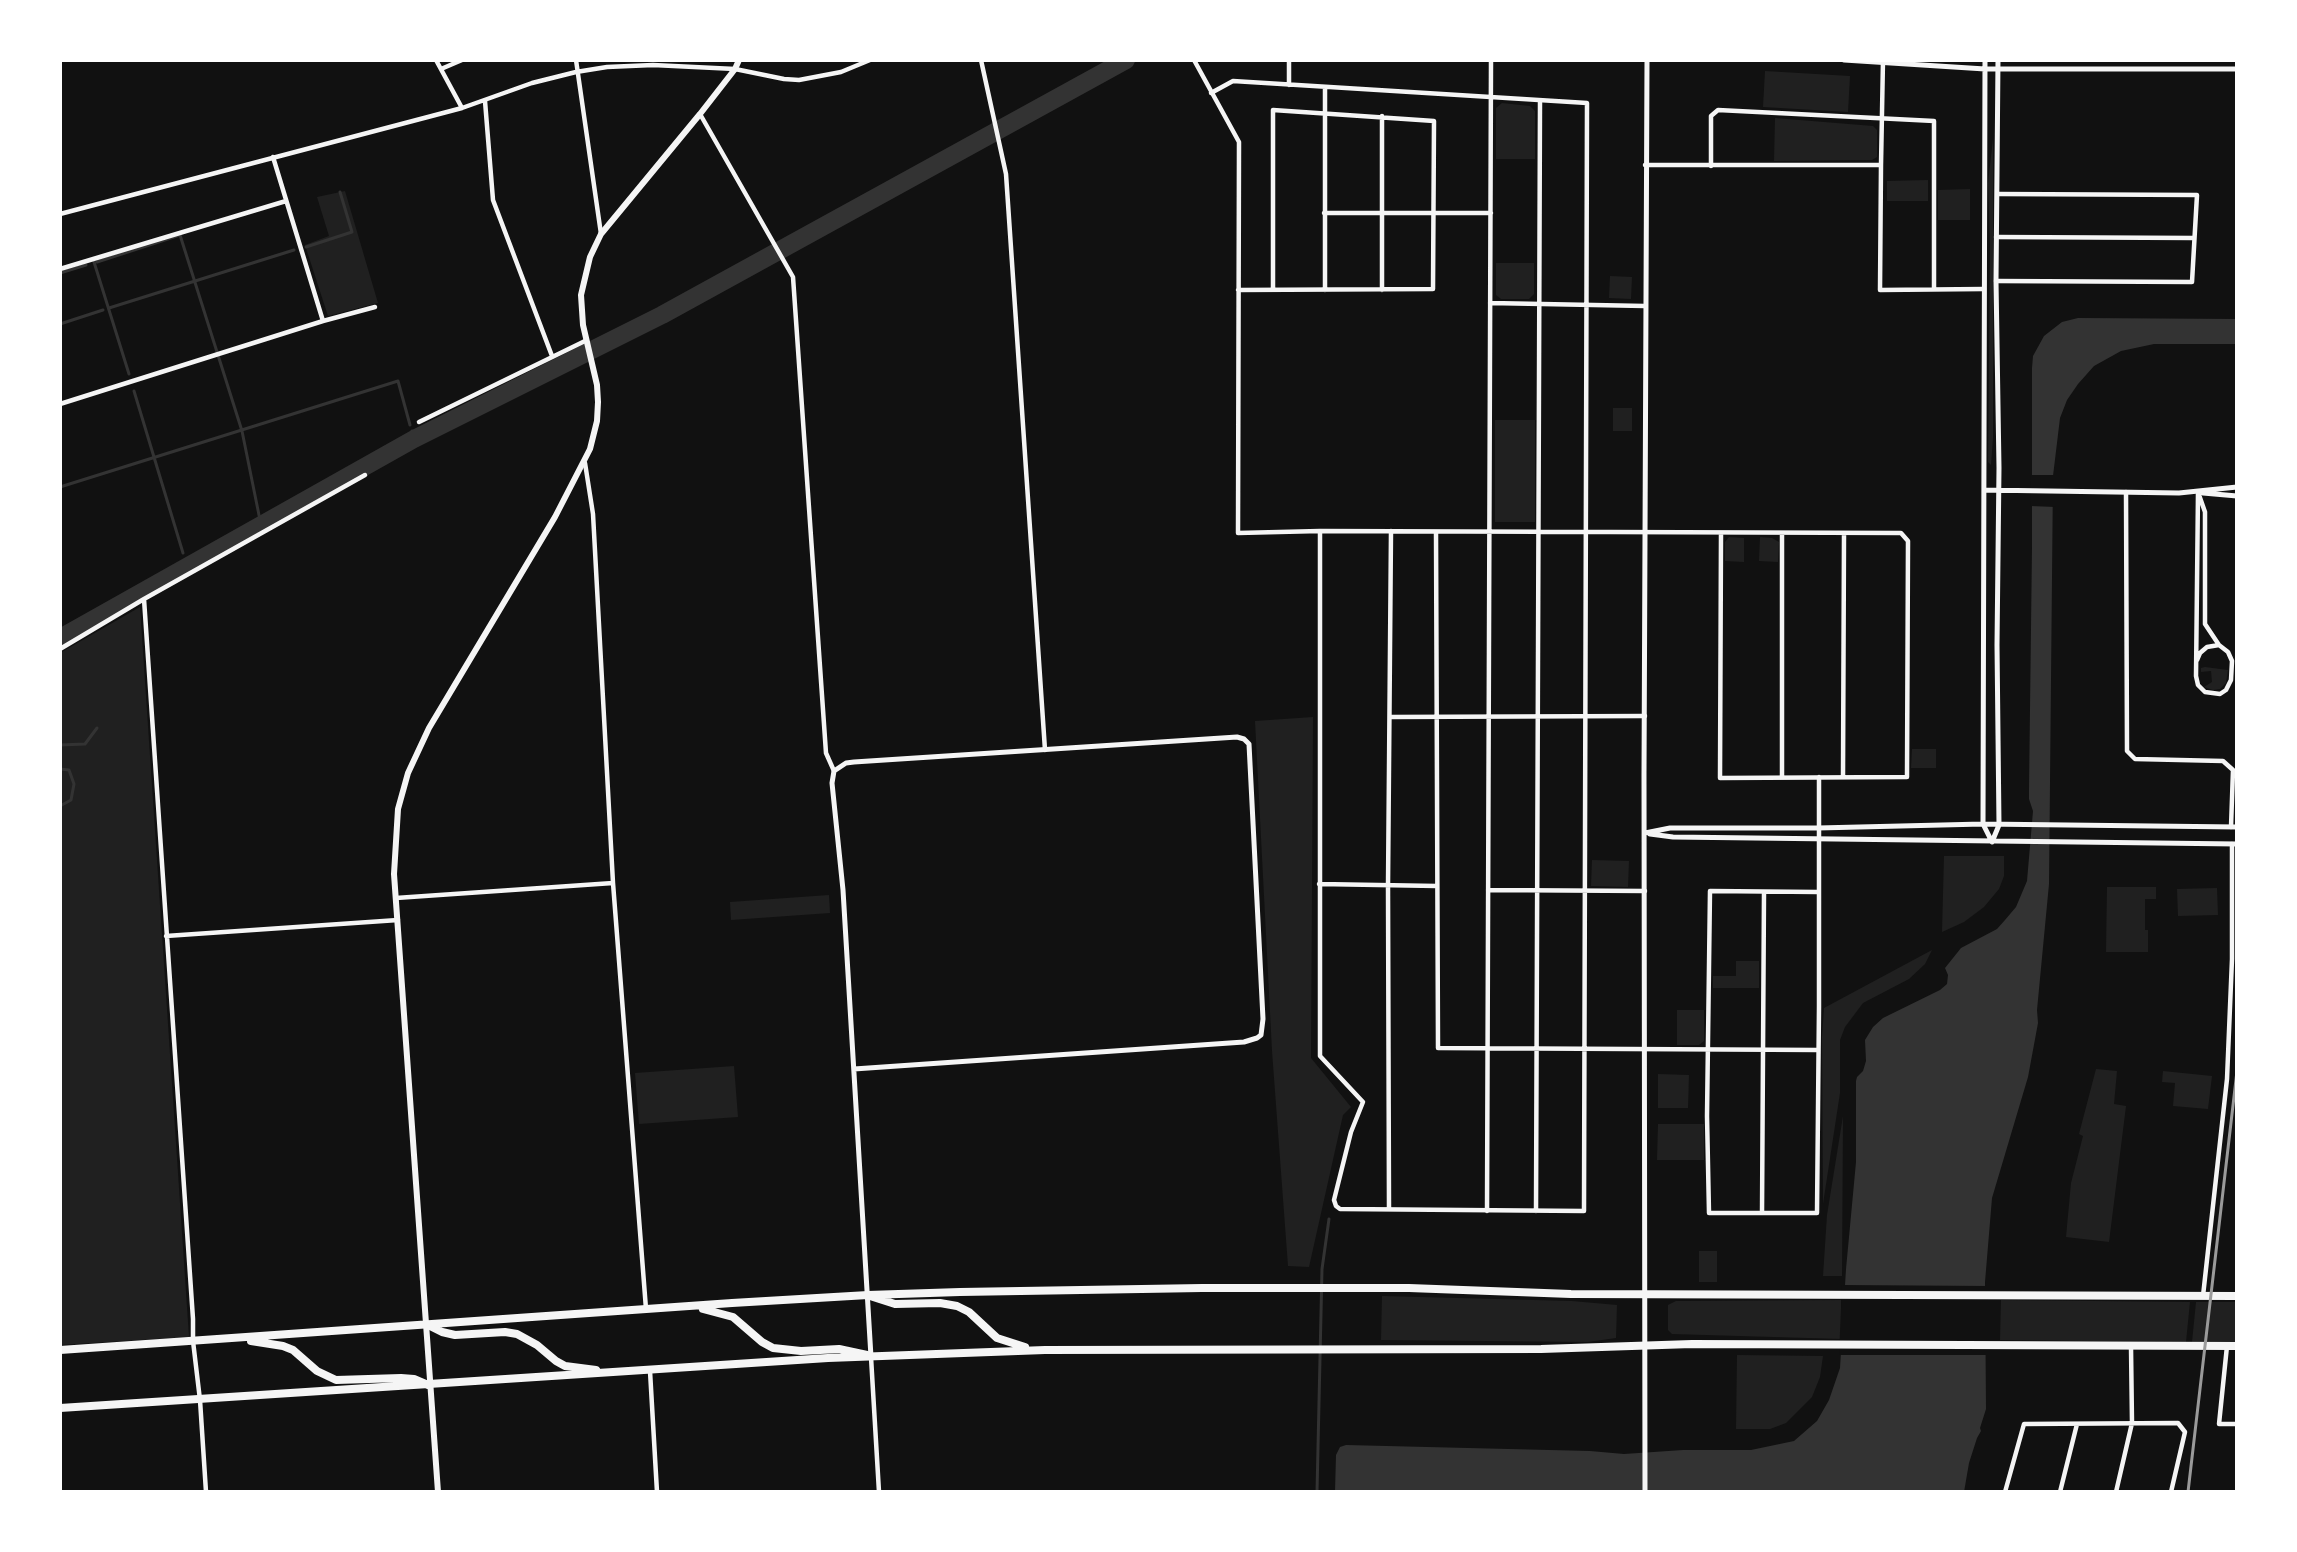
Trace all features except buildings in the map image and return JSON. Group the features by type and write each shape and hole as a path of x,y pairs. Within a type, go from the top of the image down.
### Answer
{"highway":[{"path":"60,1350 868,1295 1106,1289 1409,1288 1571,1294 2237,1296"},
{"path":"868,1295 895,1304 940,1303 957,1306 969,1312 997,1338 1019,1346 1045,1350"},
{"path":"688,1307 707,1309 733,1317 762,1342 773,1348 801,1351 840,1349 855,1351 871,1357"},
{"path":"426,1324 442,1332 455,1335 505,1332 517,1334 537,1345 565,1366 615,1372"},
{"path":"238,1339 283,1346 292,1350 317,1371 336,1380 401,1378 414,1379 431,1386"},
{"path":"60,1408 431,1386 615,1372 871,1357 1045,1350 1541,1349 1645,1345 2237,1346"}],"main road":[{"path":"438,1492 396,898 394,854 398,809 416,754 429,728 585,463 597,421 597,385 586,343 581,295 590,257 601,234 700,114 735,69 739,60"}],"street":[{"path":"436,60 462,108"},
{"path":"441,69 462,60"},
{"path":"576,60 601,234"},
{"path":"60,214 462,108 532,83 576,72 630,63 735,69 799,80 841,72 870,60"},
{"path":"981,60 1006,174 1045,750"},
{"path":"1194,60 1239,142 1238,532 1901,533 1908,541 1907,777 1720,778 1721,533"},
{"path":"1289,60 1289,85"},
{"path":"1486,1211 1489,1049 1491,60"},
{"path":"1645,1492 1645,165 1647,60"},
{"path":"1844,60 1984,69 2237,69"},
{"path":"1985,60 1983,824 1992,842"},
{"path":"1992,842 1999,825 1997,645 1999,490 1996,281 1998,60"},
{"path":"1883,61 1880,120 1880,290 1984,289"},
{"path":"1211,93 1233,81 1587,103 1584,1211 1340,1209 1336,1206 1334,1200 1351,1132 1363,1102 1320,1056 1320,531"},
{"path":"1325,87 1325,290"},
{"path":"1536,1211 1540,100"},
{"path":"485,101 493,200 552,356"},
{"path":"1238,290 1273,290 1382,290 1432,289 1434,121 1273,110 1273,290"},
{"path":"1711,166 1711,116 1718,110 1934,121 1934,289"},
{"path":"700,114 793,277 826,753 834,771 832,783 839,839 879,1492"},
{"path":"1382,116 1382,290"},
{"path":"273,157 323,321"},
{"path":"1645,165 1881,165"},
{"path":"1996,281 2192,282 2197,195 1998,194"},
{"path":"60,269 286,201"},
{"path":"1324,213 1491,213"},
{"path":"1996,237 2194,238"},
{"path":"1490,303 1645,306"},
{"path":"60,404 323,321 375,307"},
{"path":"419,422 552,356 586,343"},
{"path":"585,463 593,514 613,883 646,1309"},
{"path":"60,649 144,599 365,475"},
{"path":"2198,492 2237,487"},
{"path":"1984,490 2198,492 2237,496"},
{"path":"1646,833 1670,828 1818,828 1983,824 2234,827 2233,770 2223,761 2135,759 2127,751 2126,492"},
{"path":"2198,492 2205,512 2205,624 2219,645 2228,652 2232,661 2231,680 2226,690 2220,694 2205,692 2198,685 2195,662 2198,492"},
{"path":"1389,1209 1388,886 1391,531"},
{"path":"1436,532 1438,1048 1818,1050"},
{"path":"1782,534 1782,777"},
{"path":"1843,776 1844,534"},
{"path":"144,599 193,1341 200,1400 206,1492"},
{"path":"2195,662 2207,647 2219,645"},
{"path":"1390,717 1645,716"},
{"path":"834,771 846,763 854,762 1237,736 1249,744 1263,1007 1261,1035 1244,1042 854,1069"},
{"path":"1818,777 1818,828 1818,839 1818,892 1818,1050 1817,1213 1709,1213 1710,891 1818,892"},
{"path":"1646,833 1673,837 2235,844 2227,1079 2204,1296"},
{"path":"396,898 613,883"},
{"path":"1319,884 1437,886"},
{"path":"1488,890 1645,891"},
{"path":"1762,1213 1764,892"},
{"path":"166,936 398,920"},
{"path":"2228,1346 2219,1424 2237,1424"},
{"path":"2115,1492 2132,1423 2131,1347"},
{"path":"650,1371 657,1492"},
{"path":"2005,1492 2024,1424 2178,1423 2185,1432 2171,1492"},
{"path":"2060,1492 2077,1424"}],"shaded area":[{"path":"1765,71 1850,76 1848,112 1763,107"},
{"path":"1502,103 1530,106 1535,111 1535,159 1496,159 1496,108"},
{"path":"1775,118 1873,126 1877,130 1877,157 1872,160 1774,161"},
{"path":"1993,139 1993,438 1991,465 1988,462 1990,245 1988,183"},
{"path":"1928,180 1928,201 1887,201 1887,181"},
{"path":"1970,189 1970,220 1938,220 1938,190"},
{"path":"345,191 378,303 328,316 305,245 329,236 317,197"},
{"path":"1496,263 1534,263 1534,294 1529,299 1501,299 1496,295"},
{"path":"1610,276 1632,277 1631,299 1609,298"},
{"path":"2078,318 2237,319 2237,344 2154,344 2121,351 2094,366 2067,400 2060,418 2053,476 2049,884 2037,1010 2038,1023 2028,1077 1992,1198 1985,1282 1986,1409 1981,1431 1969,1463 1964,1492 1335,1492 1336,1455 1340,1447 1346,1445 1590,1451 1624,1454 1683,1450 1751,1450 1794,1441 1817,1421 1829,1400 1840,1368 1856,1162 1856,1081 1866,1061 1865,1040 1873,1027 1883,1018 1940,990 1947,984 1948,975 1945,968 1961,948 1997,929 2016,907 2027,881 2033,811 2029,790 2033,356 2044,336 2062,322"},
{"path":"1613,408 1632,408 1632,431 1613,431"},
{"path":"1495,420 1535,420 1535,522 1495,522"},
{"path":"1729,537 1744,538 1744,562 1725,561 1725,542"},
{"path":"1760,537 1772,538 1779,542 1778,562 1759,561"},
{"path":"140,607 189,1337 60,1345 60,653"},
{"path":"2201,668 2228,670 2226,683 2220,689 2213,690 2204,687 2212,682 2211,671 2201,672"},
{"path":"1313,717 1311,1058 1351,1107 1343,1115 1309,1267 1288,1266 1272,1051 1255,721"},
{"path":"1912,749 1936,749 1936,768 1911,768"},
{"path":"1944,856 2004,856 2004,876 1999,889 1984,907 1964,922 1942,932"},
{"path":"1592,860 1629,861 1628,887 1591,886"},
{"path":"2107,887 2156,887 2156,899 2145,899 2148,952 2106,952"},
{"path":"2217,888 2218,915 2178,916 2177,889"},
{"path":"829,895 830,913 731,920 730,902"},
{"path":"1932,950 1925,964 1909,979 1863,1003 1845,1027 1840,1040 1840,1093 1823,1204 1822,1037 1824,1008"},
{"path":"1736,961 1759,961 1759,988 1713,988 1713,976 1736,976"},
{"path":"1677,1010 1704,1010 1704,1041 1699,1045 1677,1045"},
{"path":"734,1066 738,1117 639,1124 635,1073"},
{"path":"2096,1069 2117,1071 2114,1104 2126,1106 2109,1242 2066,1237 2071,1183 2083,1136 2079,1134"},
{"path":"2163,1071 2212,1076 2208,1109 2173,1106 2175,1083 2162,1082"},
{"path":"1658,1074 1689,1075 1688,1108 1658,1108"},
{"path":"1843,1116 1842,1276 1823,1276 1827,1215"},
{"path":"1658,1124 1704,1124 1704,1160 1657,1160"},
{"path":"1699,1251 1717,1251 1717,1282 1699,1282"},
{"path":"1382,1296 1572,1301 1617,1305 1616,1338 1588,1342 1381,1340"},
{"path":"1841,1300 1841,1339 1672,1334 1668,1330 1668,1305 1676,1301"},
{"path":"2001,1300 2190,1302 2186,1342 2000,1340"},
{"path":"2196,1302 2237,1302 2237,1342 2192,1342"},
{"path":"1737,1355 1823,1356 1820,1377 1812,1397 1786,1423 1770,1429 1736,1429"}],"pier":[{"path":"2031,475 2056,475 2056,507 2030,506"},
{"path":"1842,1285 1988,1286 1988,1355 1839,1355"}],"waterway":[{"path":"60,638 414,439 662,315 1126,60"},
{"path":"306,247 352,232 340,192"},
{"path":"97,262 180,235 242,431 261,525"},
{"path":"109,308 294,250"},
{"path":"94,262 129,374"},
{"path":"60,273 86,265"},
{"path":"60,324 103,310"},
{"path":"60,487 398,381 410,425"},
{"path":"134,391 183,553"},
{"path":"412,431 414,439"},
{"path":"186,562 187,566"},
{"path":"60,745 85,744 97,728"},
{"path":"60,769 69,770 74,784 71,800 60,806"},
{"path":"1317,1492 1322,1269 1329,1219"}],"railway":[{"path":"2188,1492 2237,1071"}]}
